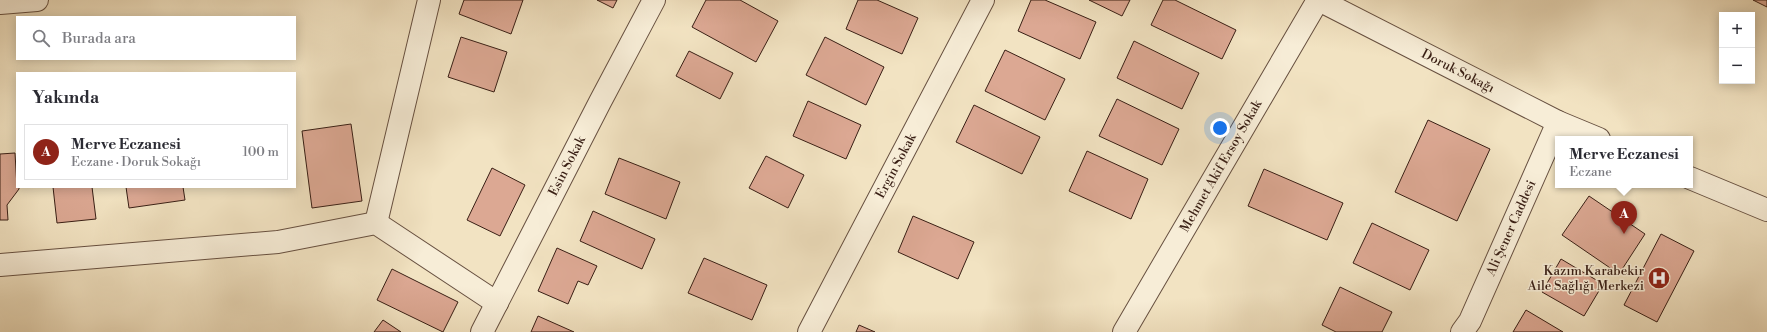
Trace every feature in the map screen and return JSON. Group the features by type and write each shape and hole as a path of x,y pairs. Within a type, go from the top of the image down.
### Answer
{"street":[{"path":"0,4 37,0"},
{"path":"376,223 429,0"},
{"name":"Esin Sokak","path":"482,332 654,0"},
{"name":"Ergin Sokak","path":"809,332 983,0"},
{"name":"Doruk Sokağı","path":"1319,0 1558,122 1592,136"},
{"name":"Mehmet Akif Ersoy Sokak","path":"1124,332 1319,0"},
{"name":"Ali Şener Caddesi","path":"1462,332 1470,321 1558,122"},
{"path":"1693,179 1767,210"},
{"path":"0,265 278,242 376,223 497,303"}],"building":[{"path":"464,0 523,0 511,34 459,14"},
{"path":"597,0 617,0 613,8"},
{"path":"706,0 740,0 778,21 756,62 692,27"},
{"path":"858,0 877,0 918,18 902,54 846,29"},
{"path":"1031,0 1045,0 1096,22 1080,59 1018,31"},
{"path":"1089,0 1130,0 1122,16"},
{"path":"1163,0 1175,0 1236,30 1222,59 1151,25"},
{"path":"1753,0 1767,0 1767,7"},
{"path":"461,37 507,52 494,92 448,77"},
{"path":"825,37 884,67 866,105 806,75"},
{"path":"1134,41 1199,73 1182,109 1117,78"},
{"path":"1005,50 1065,79 1045,120 985,91"},
{"path":"689,51 733,73 720,99 676,76"},
{"path":"1117,99 1179,129 1162,165 1099,136"},
{"path":"808,101 861,125 846,159 793,136"},
{"path":"974,105 1040,137 1022,174 956,142"},
{"path":"1428,120 1490,149 1457,221 1395,192"},
{"path":"351,124 362,201 312,208 302,131"},
{"path":"1087,151 1148,179 1131,219 1069,191"},
{"path":"15,153 16,188 19,189 7,205 8,220 0,220 0,154"},
{"path":"766,156 804,175 788,208 749,188"},
{"path":"619,158 680,182 666,219 605,194"},
{"path":"492,168 525,185 500,236 467,220"},
{"path":"1264,169 1343,203 1327,240 1248,206"},
{"path":"53,188 92,188 96,219 57,223"},
{"path":"126,188 183,188 185,200 129,208"},
{"path":"1589,196 1645,234 1619,274 1562,235"},
{"path":"593,211 655,239 642,269 580,241"},
{"path":"913,216 974,242 958,279 898,252"},
{"path":"1372,223 1429,250 1410,290 1353,263"},
{"name":"Kazım Karabekir Aile Sağlığı Merkezi","path":"1661,234 1694,251 1657,322 1624,305"},
{"path":"557,248 597,266 588,285 578,281 568,304 538,291"},
{"path":"704,258 767,285 752,320 688,293"},
{"path":"1561,259 1603,284 1584,316 1542,292"},
{"path":"392,269 458,302 443,332 377,300"},
{"path":"1340,287 1392,312 1382,332 1336,332 1322,325"},
{"path":"1526,310 1563,332 1513,332"},
{"path":"538,316 574,332 531,332"},
{"path":"383,320 401,332 374,332"},
{"path":"859,325 875,332 856,332"}],"place":[{"name":"Merve Eczanesi","path":"1624,234"},
{"name":"Kazım Karabekir Aile Sağlığı Merkezi","path":"1659,278"}]}
